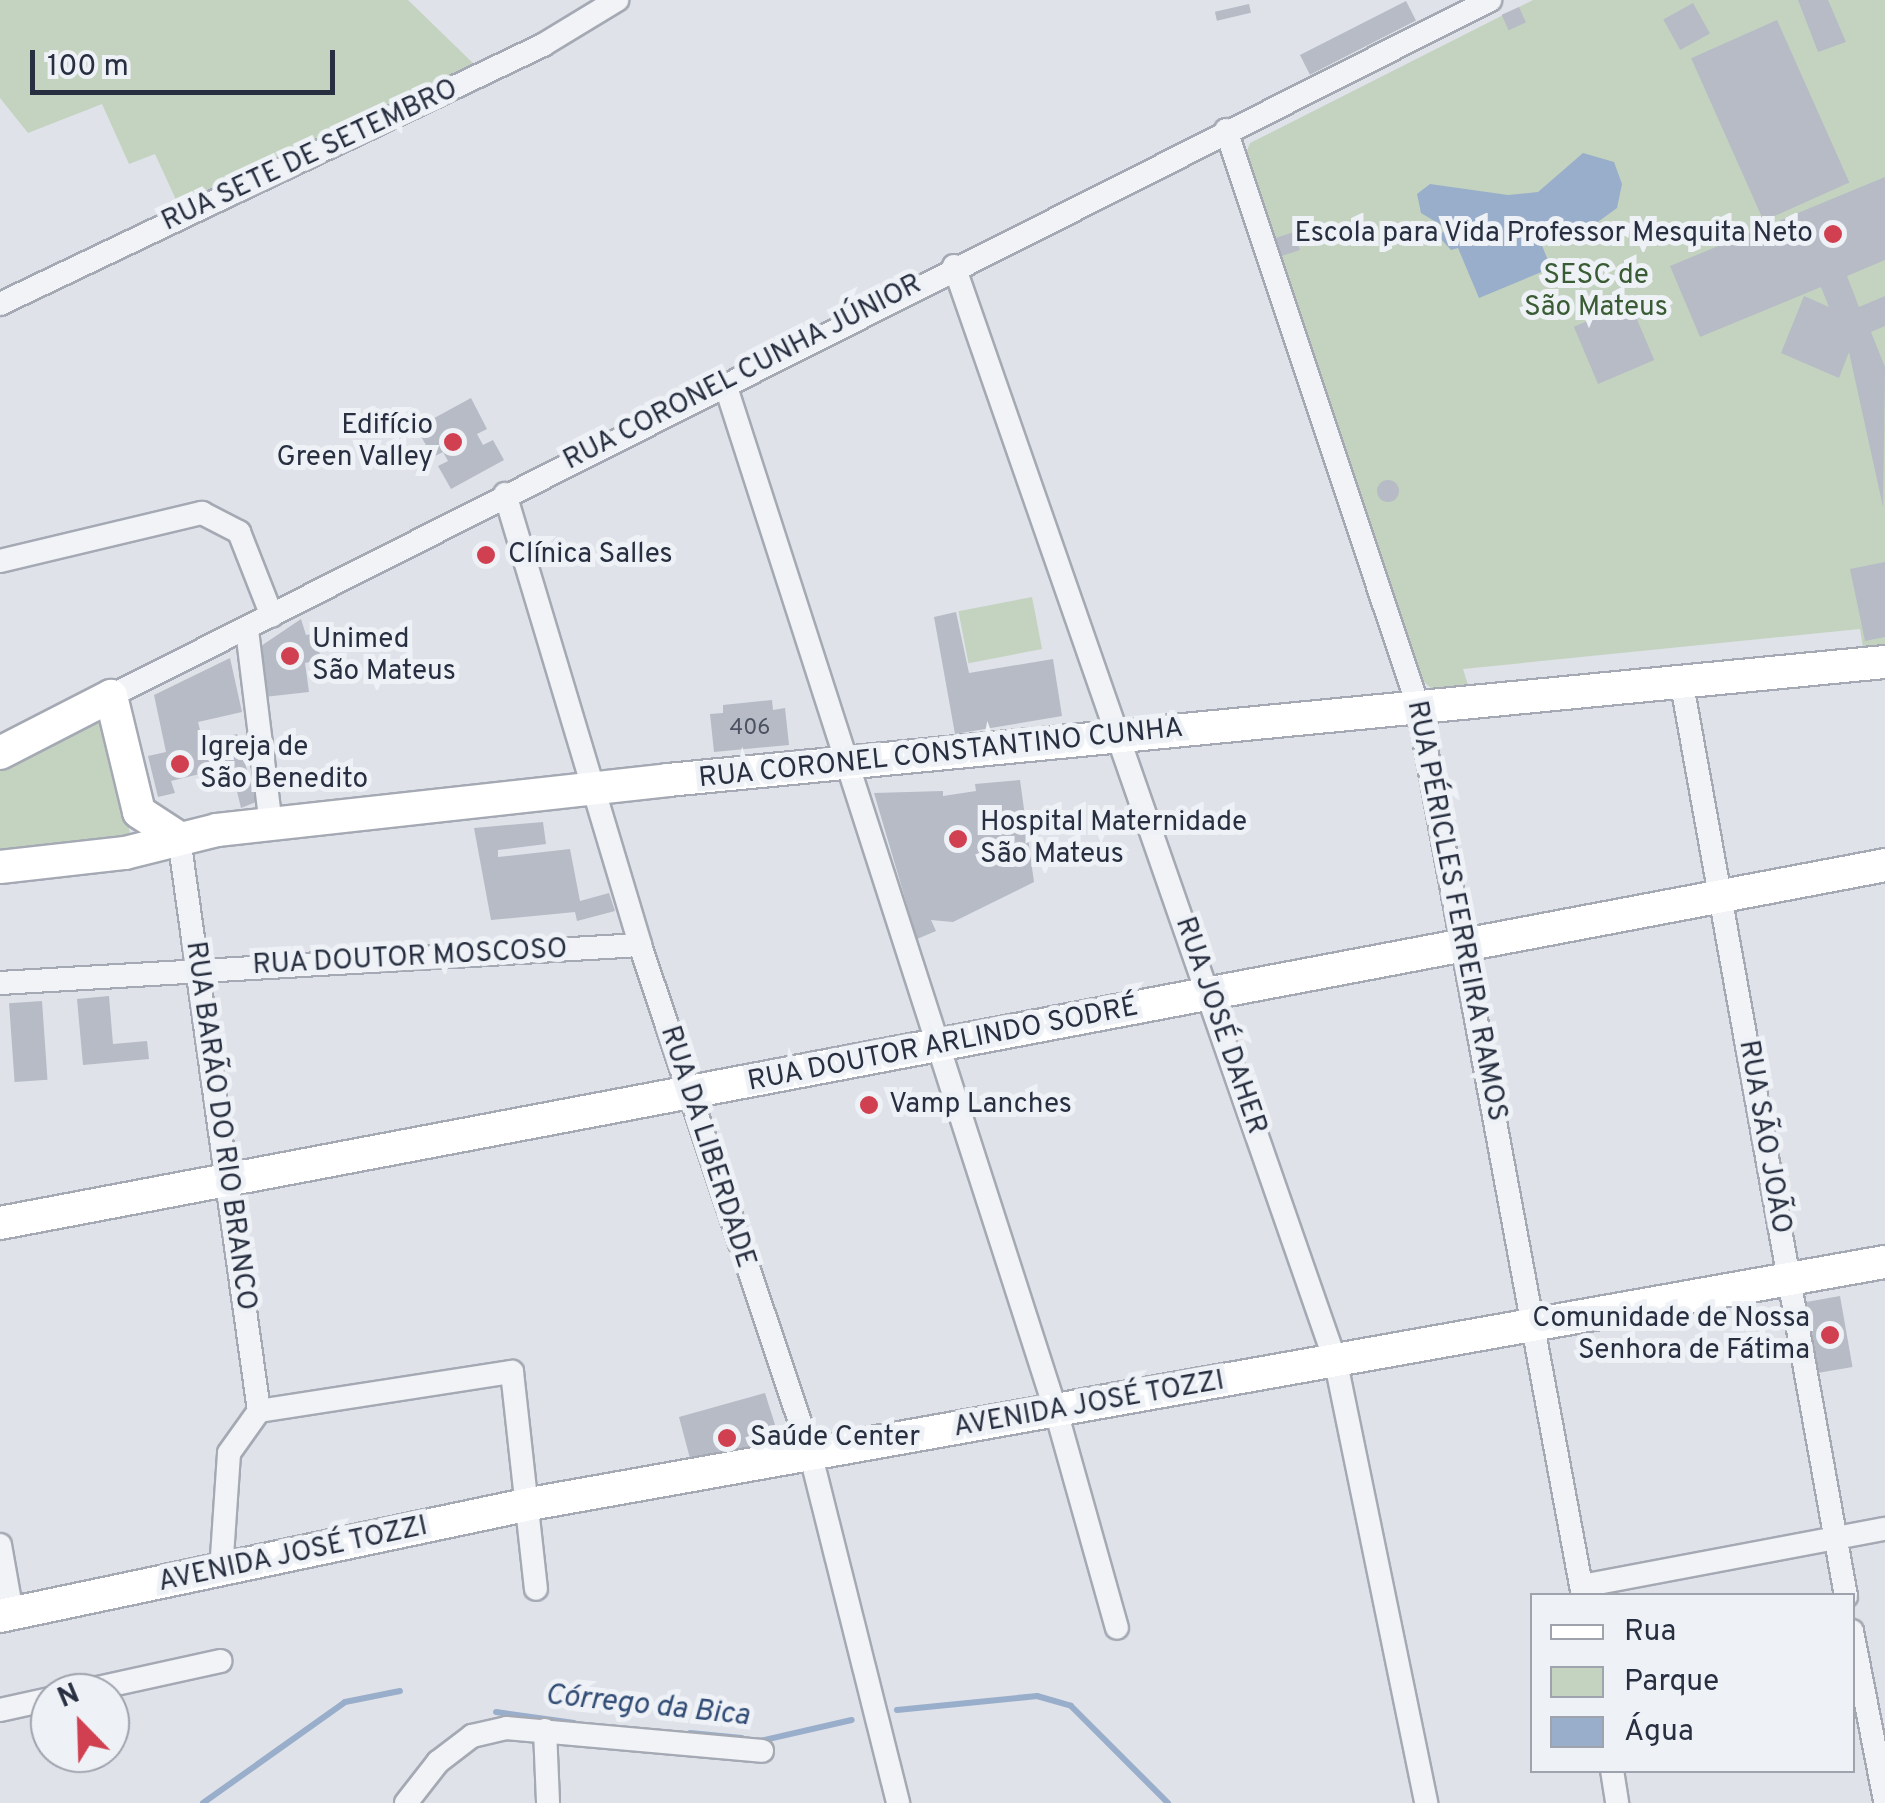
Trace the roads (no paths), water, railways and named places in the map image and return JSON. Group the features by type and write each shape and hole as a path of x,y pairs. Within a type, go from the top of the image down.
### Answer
{"street":[{"name":"RUA SETE DE SETEMBRO","path":"0,304 543,45 617,0"},
{"name":"RUA CORONEL CUNHA JÚNIOR","path":"0,752 247,630 954,266 1490,0"},
{"name":"RUA PÉRICLES FERREIRA RAMOS","path":"1226,130 1418,706 1536,1322 1582,1591"},
{"name":"RUA JOSÉ DAHER","path":"954,266 1336,1363 1426,1803"},
{"path":"725,384 851,765 935,1045 1056,1410 1117,1628"},
{"name":"RUA DA LIBERDADE","path":"506,494 640,945 810,1452 898,1803"},
{"path":"0,561 202,514 239,532 272,616"},
{"path":"247,630 271,824"},
{"name":"RUA CORONEL CONSTANTINO CUNHA","path":"0,867 125,853 179,838 271,824 1681,679 1885,662"},
{"name":"RUA SÃO JOÃO","path":"1681,679 1845,1593"},
{"path":"112,696 140,812 125,853"},
{"path":"140,812 179,838"},
{"name":"RUA BARÃO DO RIO BRANCO","path":"179,838 259,1411"},
{"name":"RUA DOUTOR ARLINDO SODRÉ","path":"0,1223 1885,865"},
{"name":"RUA DOUTOR MOSCOSO","path":"0,983 640,945"},
{"name":"AVENIDA JOSÉ TOZZI","path":"6,1615 530,1504 1885,1262"},
{"path":"221,1571 230,1453 259,1411 506,1370 515,1375 536,1589"},
{"path":"1582,1591 1885,1529"},
{"path":"0,1545 6,1615"},
{"path":"1855,1646 1885,1800"},
{"path":"130,1681 221,1660"},
{"path":"0,1710 30,1703"},
{"path":"406,1803 438,1762 472,1736 545,1730 762,1751"},
{"path":"545,1730 548,1803"},
{"path":"1613,1773 1618,1803"}],"water":[{"path":"1583,153 1614,162 1622,184 1617,208 1595,224 1535,228 1551,268 1479,298 1458,248 1451,250 1439,237 1446,228 1421,213 1417,194 1430,184 1508,195 1538,192"}],"waterway":[{"name":"Córrego da Bica","path":"203,1803 345,1702 400,1691"},
{"name":"Córrego da Bica","path":"897,1710 1037,1696 1071,1706 1168,1803"},
{"name":"Córrego da Bica","path":"496,1712 574,1723"},
{"name":"Córrego da Bica","path":"760,1741 852,1720"},
{"name":"Córrego da Bica","path":"690,1733 742,1738"}],"place":[{"name":"Escola para Vida Professor Mesquita Neto","path":"1833,234"},
{"name":"Edifício Green Valley","path":"453,442"},
{"name":"Clínica Salles","path":"486,555"},
{"name":"Unimed São Mateus","path":"290,656"},
{"name":"Igreja de São Benedito","path":"180,764"},
{"name":"Hospital Maternidade São Mateus","path":"958,839"},
{"name":"Vamp Lanches","path":"869,1105"},
{"name":"Comunidade de Nossa Senhora de Fátima","path":"1830,1335"},
{"name":"Saúde Center","path":"727,1438"}],"park label":[{"name":"SESC de São Mateus","path":"1596,292"}]}
